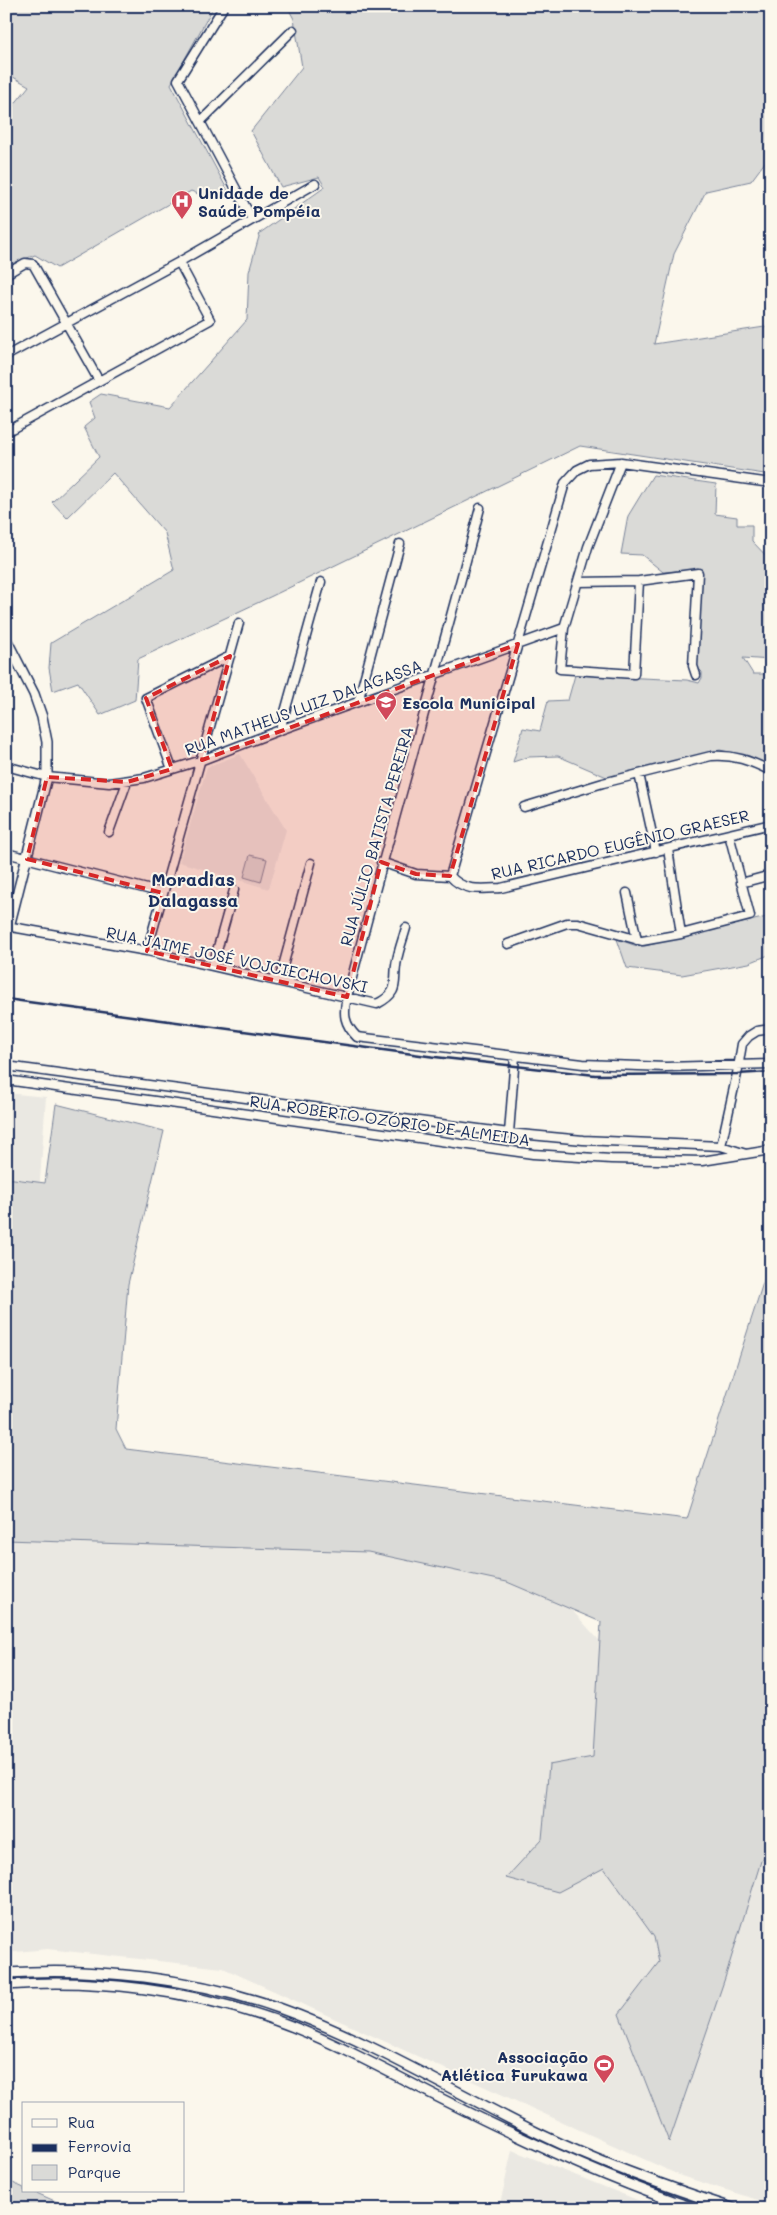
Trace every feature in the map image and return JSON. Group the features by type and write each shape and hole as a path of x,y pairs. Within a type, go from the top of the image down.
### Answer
{"street":[{"path":"224,6 178,80 252,220"},
{"path":"201,121 293,30"},
{"path":"6,356 67,324 315,184"},
{"path":"6,432 210,320 178,262"},
{"path":"6,274 25,263 33,264 99,381"},
{"path":"620,462 588,547 564,628 560,669 634,674 640,581"},
{"path":"381,862 416,874 450,876 565,483 577,470 590,464 620,462 771,483"},
{"name":"RUA JÚLIO BATISTA PEREIRA","path":"480,508 436,673 381,862 346,996 343,1012 347,1027 357,1037 583,1064 666,1067 771,1064"},
{"path":"358,702 400,544"},
{"path":"578,582 640,581 698,572 693,666 696,675"},
{"path":"280,730 321,582"},
{"path":"147,951 239,623"},
{"name":"RUA MATHEUS LUIZ DALAGASSA","path":"6,766 47,777 109,783 127,782 202,760 436,673 564,628"},
{"path":"6,638 34,694 42,717 47,742 47,777 8,926"},
{"path":"172,769 146,698 230,656"},
{"path":"524,807 639,774 711,756 725,754 739,757 771,771"},
{"path":"639,774 656,852"},
{"path":"109,832 127,782"},
{"name":"RUA RICARDO EUGÊNIO GRAESER","path":"450,876 458,885 475,890 501,888 771,824"},
{"path":"508,944 567,923 578,923 642,942 750,916 729,834"},
{"path":"668,849 681,934"},
{"path":"6,853 163,893"},
{"path":"279,981 311,863"},
{"path":"741,882 771,875"},
{"path":"213,965 234,890"},
{"path":"627,893 637,940"},
{"name":"RUA JAIME JOSÉ VOJCIECHOVSKI","path":"8,926 147,951 377,1004 388,998 396,985 397,961 406,928"},
{"path":"720,1146 739,1066 742,1044 757,1031 771,1029"},
{"path":"510,1133 511,1096 516,1056"},
{"path":"6,1066 197,1093 510,1133 583,1140 720,1146 748,1155"},
{"name":"RUA ROBERTO OZÓRIO DE ALMEIDA","path":"6,1080 533,1154 681,1162 720,1160 771,1150"},
{"path":"153,1100 155,1087"},
{"path":"194,1106 197,1093"},
{"path":"6,1973 71,1972 138,1977 185,1984 256,2000 337,2032 576,2150 651,2181 735,2209"},
{"path":"6,1985 75,1984 153,1991 206,2000 259,2014 297,2028 341,2048 557,2156 696,2209"}],"highlighted area":[{"path":"518,644 450,876 416,874 381,862 347,997 147,951 163,893 27,859 47,777 127,782 172,769 146,698 230,656 202,760"}],"shaded area":[{"path":"240,754 286,830 269,889 179,862 207,767"},
{"path":"6,1093 46,1097 14,1540 497,1527 771,1831 771,2204 681,2176 223,1968 47,1949 6,1953"},
{"path":"512,2150 660,2209 499,2209"}],"green space":[{"path":"6,6 214,6 171,84 228,191 210,199 191,191 57,268 35,255 6,266 6,115 29,86 6,73"},
{"path":"287,6 771,6 771,154 751,181 706,191 674,254 654,344 771,326 771,475 580,446 138,659 135,700 100,715 78,682 53,691 49,668 51,643 174,570 165,533 113,473 67,518 52,502 99,457 84,427 95,418 89,402 101,394 170,407 247,320 249,272 260,233 325,187 319,177 281,187 251,131 302,67 294,19"},
{"path":"653,475 716,484 715,514 737,517 737,525 752,525 752,541 771,561 771,660 743,658 753,674 771,674 771,767 753,758 720,750 609,778 558,756 528,757 513,762 523,728 540,731 548,701 568,700 575,675 687,680 699,683 702,678 702,672 696,666 702,569 663,572 642,555 621,554 628,516"},
{"path":"250,855 267,859 261,882 244,877"},
{"path":"771,916 771,954 749,963 682,975 627,968 617,939 634,945 645,946"},
{"path":"56,1104 164,1131 128,1284 116,1429 126,1449 687,1519 771,1258 771,1848 761,1861 725,1978 669,2142 619,2014 659,1962 654,1937 604,1868 558,1892 506,1878 542,1839 549,1765 593,1757 601,1622 507,1582 368,1552 6,1540 6,1310 13,1283 6,1278 6,1178 45,1183"},
{"path":"6,2180 22,2187 22,2192 34,2192 73,2209 6,2209"}],"railway":[{"path":"6,999 435,1057 595,1075 771,1072"}],"place":[{"name":"Unidade de Saúde Pompéia","path":"182,220"},
{"name":"Escola Municipal","path":"386,721"},
{"name":"Associação Atlética Furukawa","path":"604,2084"}],"district":[{"name":"Moradias Dalagassa","path":"193,890"}]}
